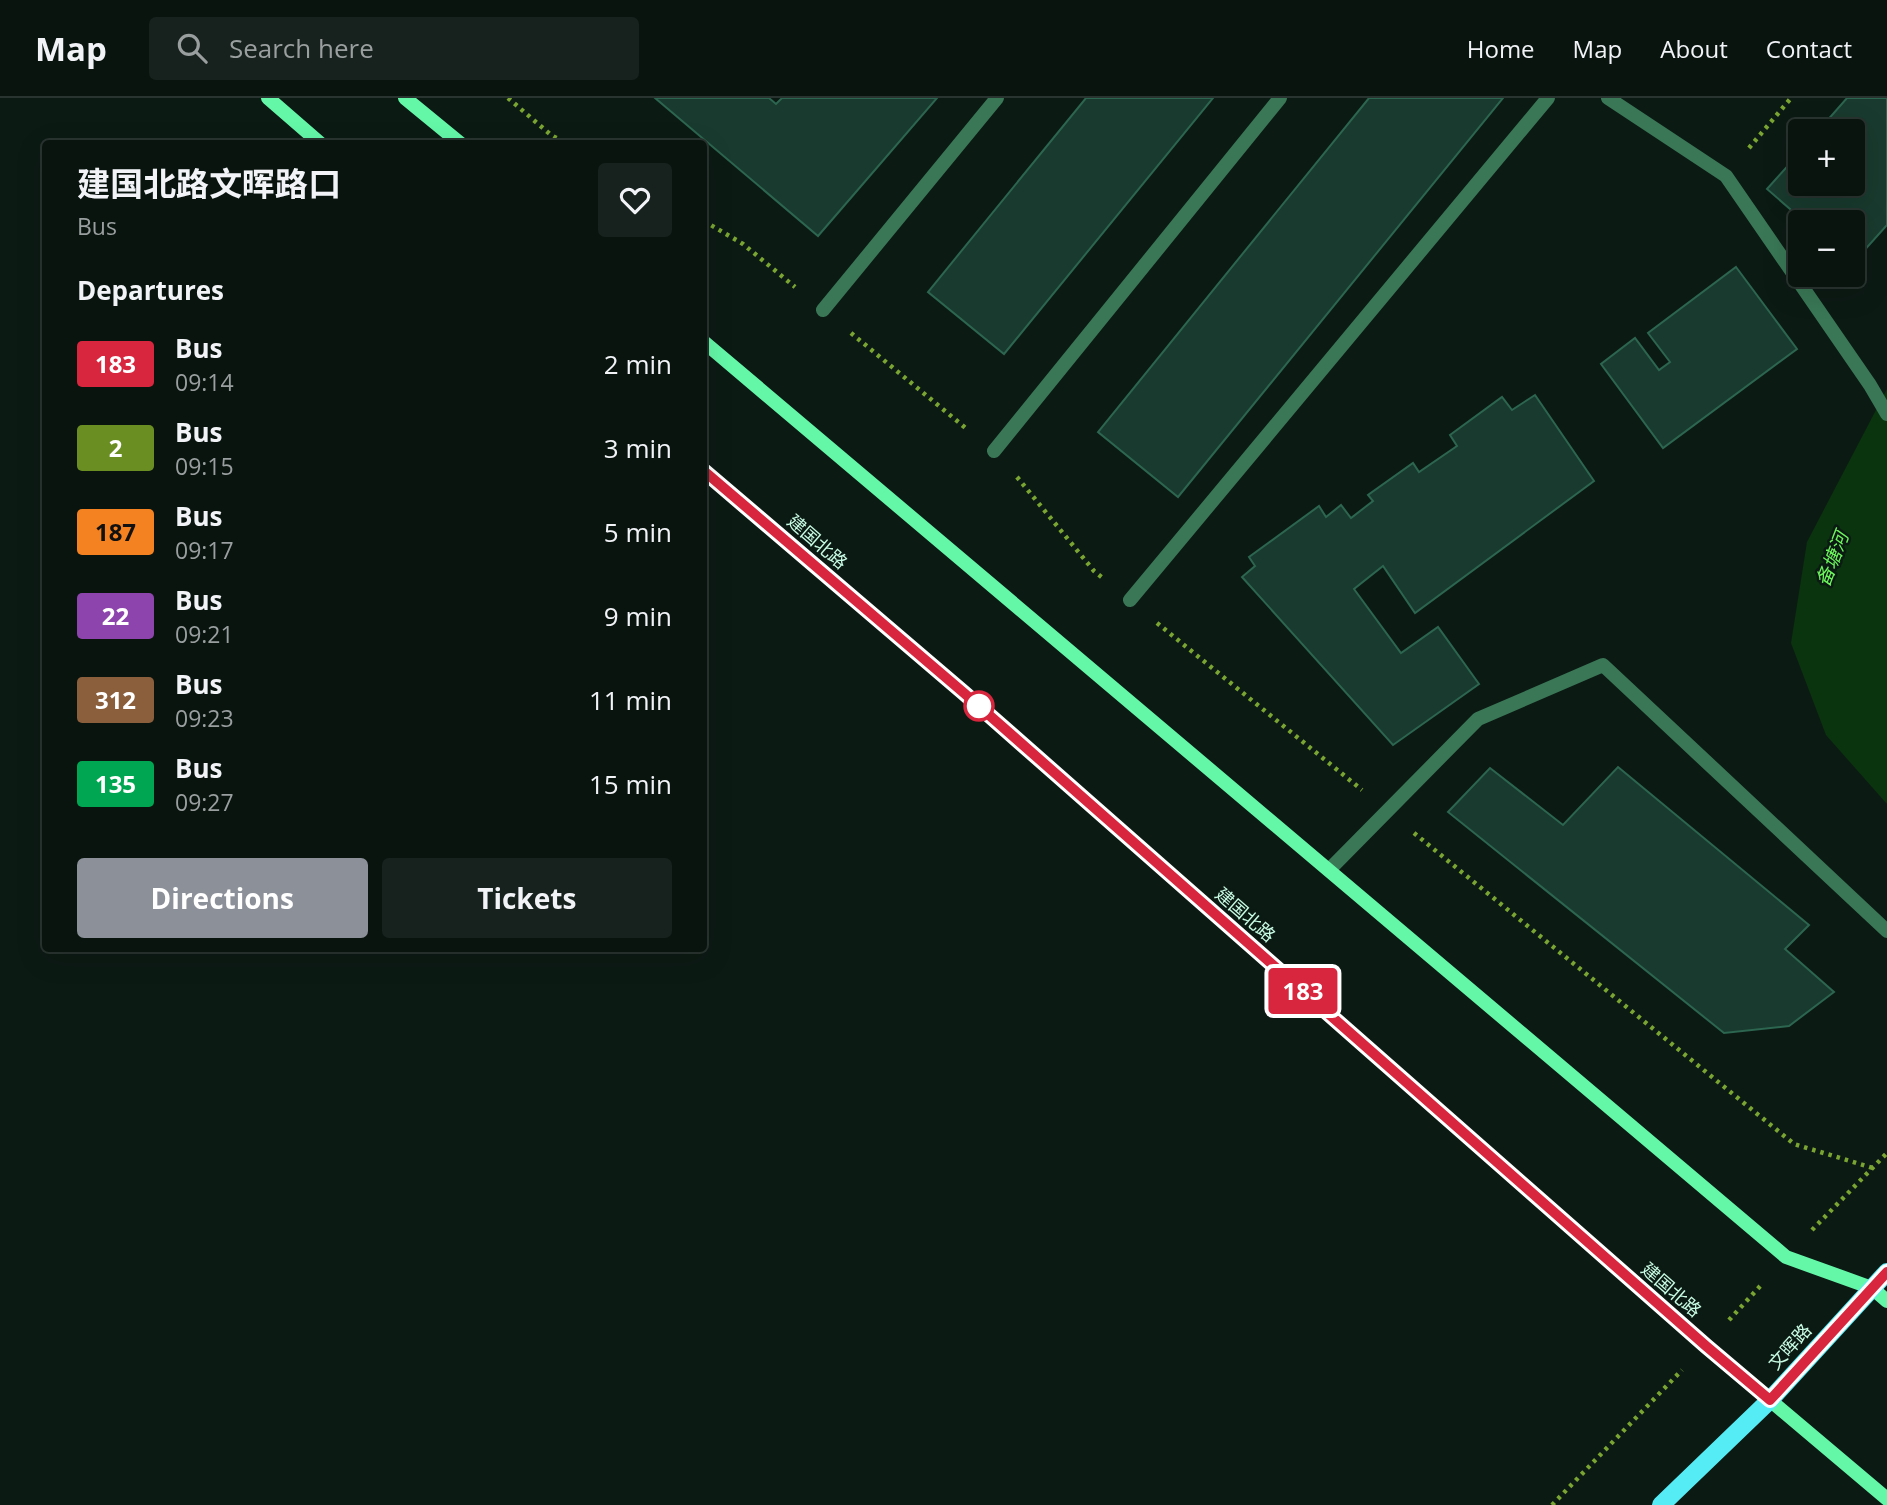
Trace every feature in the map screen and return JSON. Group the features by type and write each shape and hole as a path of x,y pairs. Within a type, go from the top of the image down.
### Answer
{"main road":[{"path":"268,98 316,140"},
{"path":"405,98 456,140"},
{"path":"707,345 1786,1257 1872,1288 1887,1301"},
{"name":"建国北路","path":"707,474 964,693 1706,1346 1887,1499"},
{"name":"文晖路","path":"1661,1505 1770,1400 1887,1272"}],"street":[{"path":"823,310 997,98"},
{"path":"994,451 1280,98"},
{"path":"1130,600 1548,98"},
{"path":"1608,98 1726,176 1887,414"},
{"path":"1329,870 1478,719 1603,665 1887,931"}],"path":[{"path":"508,98 560,140"},
{"path":"1726,176 1791,98"},
{"path":"707,223 743,244 994,451 1094,571 1794,1144 1873,1168"}],"water":[{"name":"备塘河","path":"1887,389 1887,804 1826,735 1791,643 1807,542"}],"building":[{"path":"655,98 769,98 776,104 782,98 937,98 818,236"},
{"path":"1086,98 1213,98 1004,354 928,292"},
{"path":"1369,98 1503,98 1178,497 1098,432"},
{"path":"1847,98 1887,98 1887,225 1865,250 1865,210 1791,210 1767,189 1788,166 1788,196 1865,196 1865,119 1829,119"},
{"path":"1736,267 1797,349 1663,448 1601,364 1635,338 1659,370 1670,362 1648,333"},
{"path":"1535,395 1594,481 1415,613 1383,566 1354,589 1401,653 1438,627 1479,684 1393,745 1242,577 1255,566 1249,557 1319,506 1326,517 1341,505 1351,518 1373,501 1368,495 1413,463 1419,472 1457,446 1450,435 1502,397 1512,410"},
{"path":"1618,767 1809,925 1785,949 1834,992 1789,1026 1724,1033 1448,812 1490,768 1563,825"}],"bus line":[{"name":"183","path":"707,474 964,693 1770,1400 1887,1272"}]}
